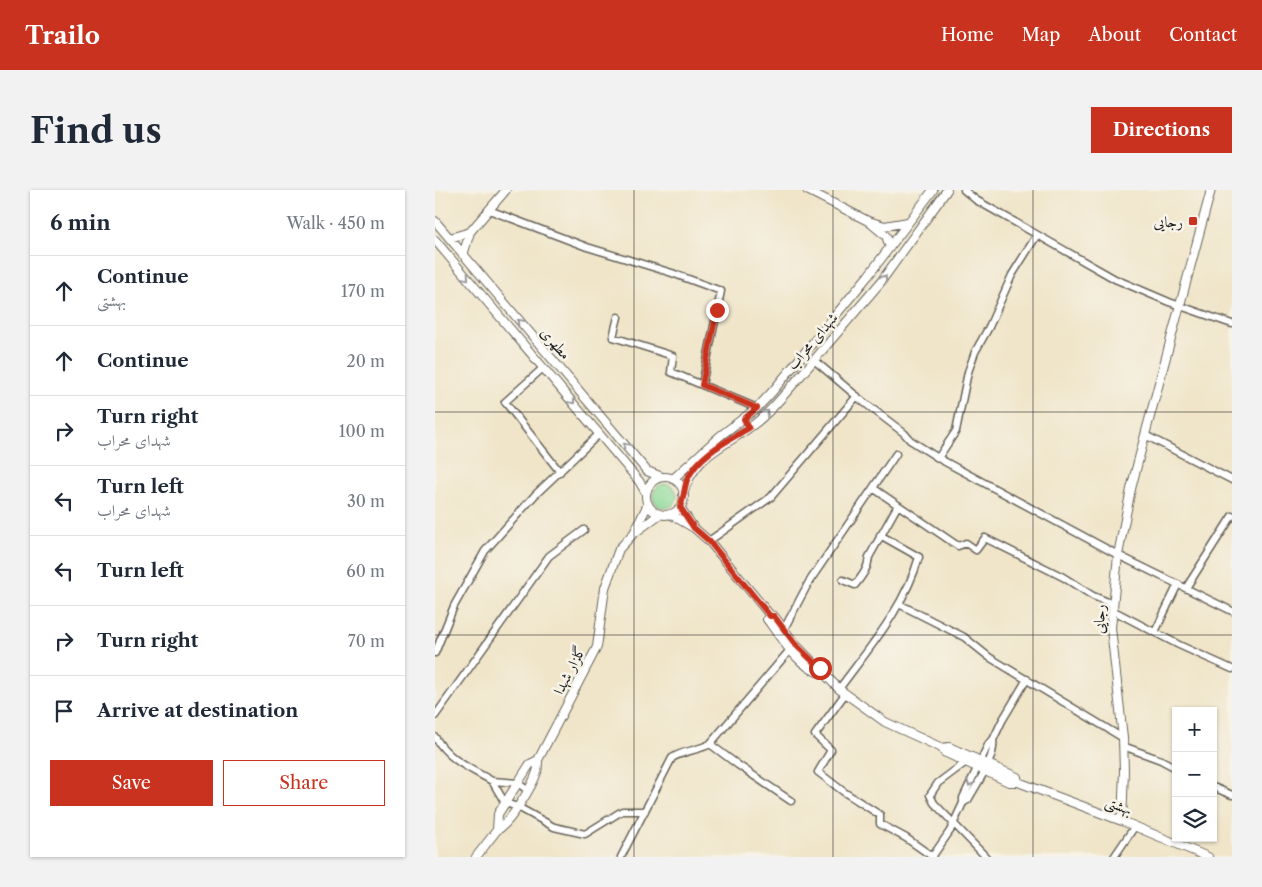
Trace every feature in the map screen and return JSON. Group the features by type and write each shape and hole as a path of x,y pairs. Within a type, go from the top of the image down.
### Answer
{"street":[{"path":"463,255 470,232 506,190"},
{"path":"807,190 869,221 885,226 908,222"},
{"name":"شهدای محراب","path":"673,479 720,436 757,408 868,276 933,190"},
{"name":"شهدای محراب","path":"683,494 687,480 696,467 709,454 749,428 778,402 867,299 947,190"},
{"path":"964,190 976,200 1115,279 1232,324"},
{"name":"رجایی","path":"1122,821 1123,742 1111,628 1118,555 1131,489 1211,190"},
{"path":"489,210 587,247 673,273 721,291 702,385"},
{"name":"مطهری","path":"435,221 647,471 662,477"},
{"path":"869,221 886,236 890,246"},
{"path":"450,238 470,232"},
{"path":"938,458 955,431 967,372 975,352 989,327 1012,275 1037,235"},
{"name":"مطهری","path":"435,240 630,470 646,493"},
{"path":"856,288 867,299"},
{"path":"618,318 613,337 673,356 671,372 691,382 757,408"},
{"path":"814,360 904,433 910,440 938,458 1118,555 1232,611"},
{"path":"543,368 505,402 560,472"},
{"path":"709,541 771,497 857,396"},
{"path":"744,419 749,428"},
{"path":"435,653 454,606 485,551 535,495 599,434"},
{"path":"1145,435 1232,480"},
{"path":"783,629 809,582 896,454"},
{"path":"630,470 634,472 639,469 639,461"},
{"path":"669,514 680,507 683,494 678,482 662,477 651,482 646,493 651,509 660,514 669,514 694,528 709,541 770,616 774,616 795,644 820,668 823,674 842,691 885,722 966,762 982,766"},
{"path":"873,488 957,546 966,543 976,550 985,538 1063,577 1179,645 1232,669"},
{"path":"633,534 648,504"},
{"path":"843,580 855,585 864,574 869,557 898,505"},
{"path":"680,507 694,528"},
{"path":"633,534 660,514"},
{"path":"1186,588 1232,516"},
{"path":"435,716 549,556 584,530"},
{"name":"گلزار شهدا","path":"477,857 497,830 502,828 518,807 537,772 538,760 597,647 605,588 619,549 633,534"},
{"path":"880,535 919,558 915,571 899,604 815,735 831,750 819,772 843,792 880,815 880,824 906,838 933,857 950,831 963,803 963,798 994,746 993,740 1002,721 1027,679"},
{"path":"1155,632 1178,584"},
{"path":"899,604 963,637 989,657 1027,679 1123,742 1172,766"},
{"path":"770,616 767,619 789,651 816,672 823,674"},
{"path":"621,857 672,758 681,752 701,749 710,744 795,644"},
{"path":"435,737 453,760 492,780 518,783 527,790"},
{"path":"710,744 791,801"},
{"path":"941,748 949,747 982,766"},
{"name":"گلزار شهدا","path":"497,830 498,814 530,764 538,760"},
{"path":"966,762 938,783 931,795 934,803 954,823 968,841 986,857"},
{"name":"بهشتی","path":"982,766 1017,777 1018,782 1135,826 1208,857"},
{"path":"492,780 505,803 518,807 553,827 585,834 622,811 645,811"},
{"path":"1217,789 1232,796"},
{"path":"1114,857 1135,826"}],"green space":[{"path":"665,484 673,488 677,496 673,504 665,508 657,504 653,496 657,488"}],"place":[{"name":"رجایی","path":"1193,221"}],"route":[{"path":"717,310 702,385 757,408 744,419 749,428 725,442 696,467 687,480 680,507 694,528 709,541 770,616 774,616 795,644 820,668"}]}
